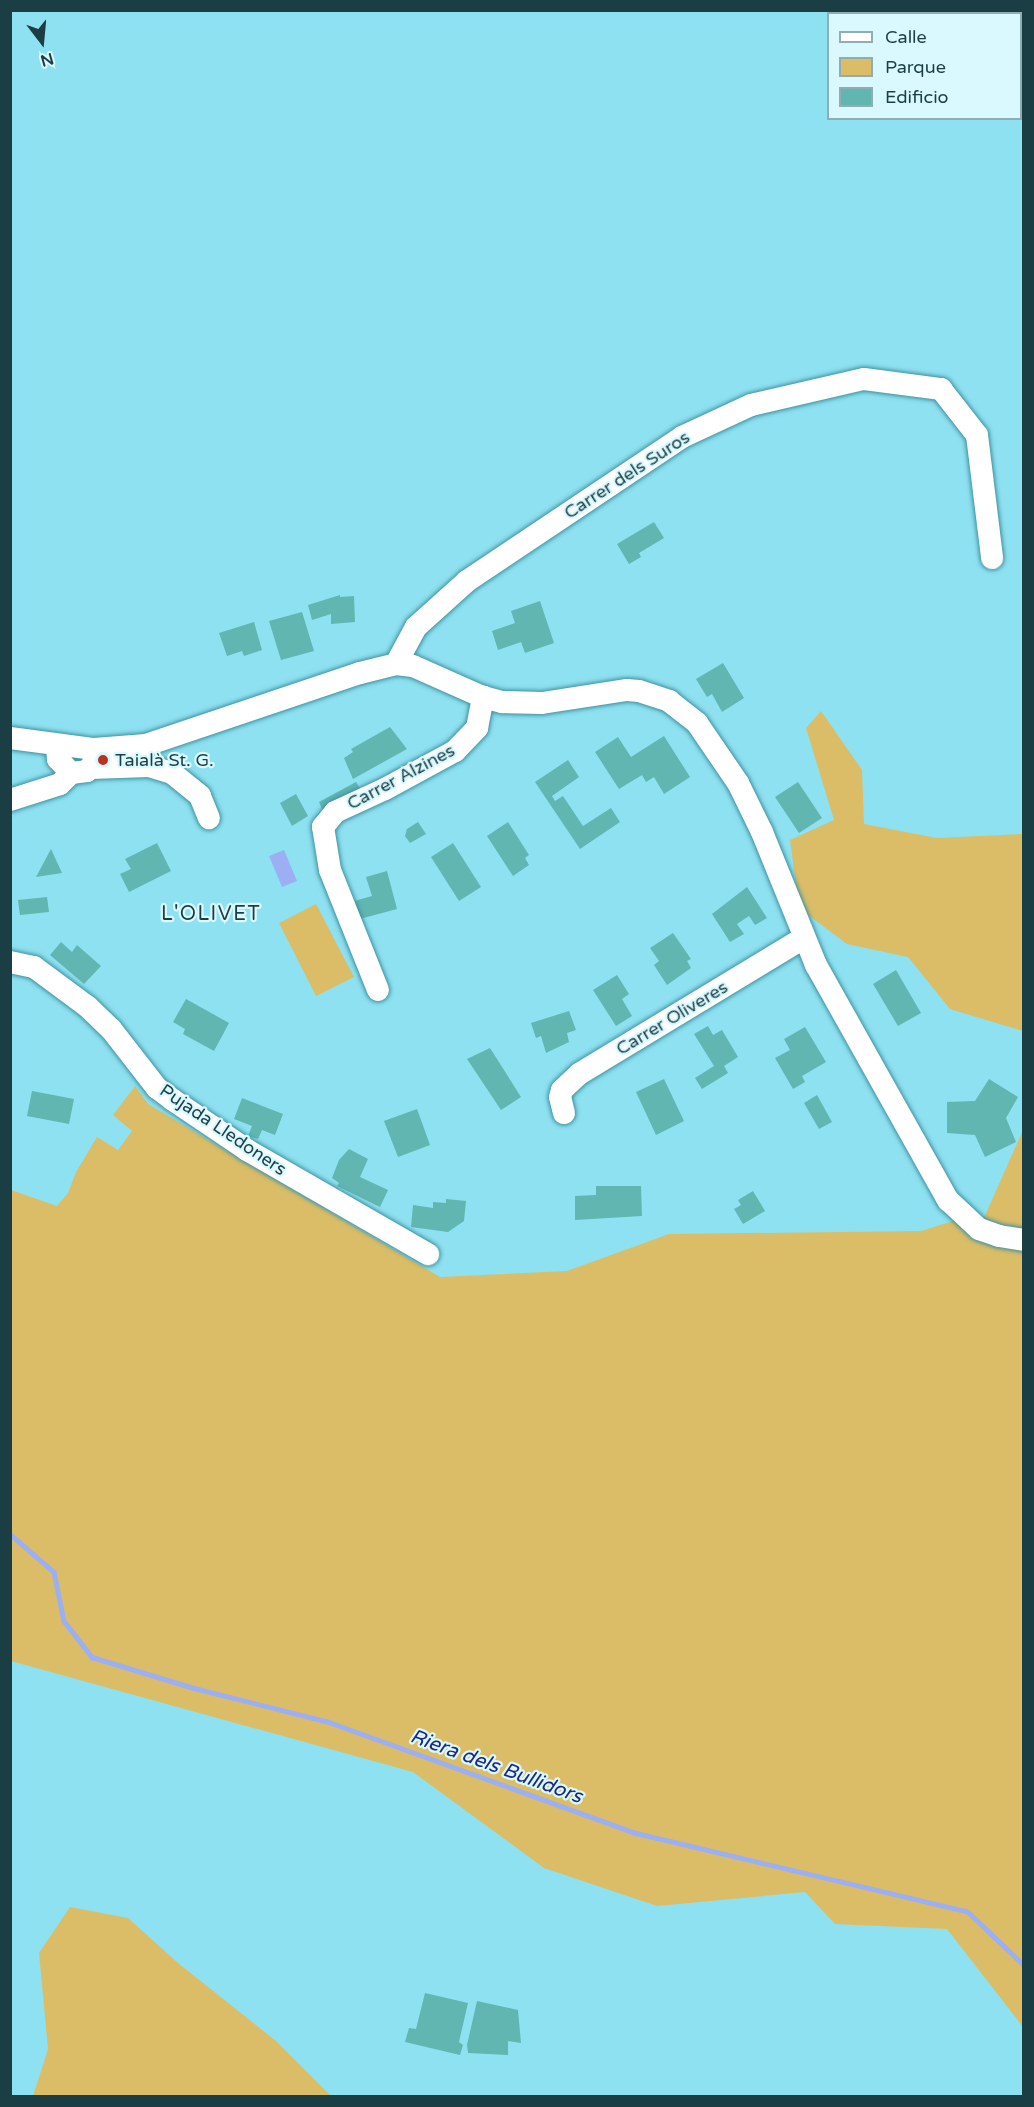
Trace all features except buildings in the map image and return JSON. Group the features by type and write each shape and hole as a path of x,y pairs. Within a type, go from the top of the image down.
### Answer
{"street":[{"name":"Carrer dels Suros","path":"396,664 416,627 467,581 682,437 751,405 864,379 942,389 977,435 992,558"},
{"path":"10,800 60,784 86,763 132,747 160,741 360,673 396,664 413,666 483,697 524,704 639,691 669,701 685,711 715,746 748,803 804,938 831,991 948,1200 979,1229 999,1236 1023,1240"},
{"name":"Carrer Alzines","path":"378,990 330,870 323,827 335,812 385,789 455,751 477,728 483,697"},
{"path":"10,738 57,746 86,763"},
{"path":"57,746 58,759 86,763 149,766 172,773 200,796 209,818"},
{"name":"Carrer Oliveres","path":"564,1113 560,1097 562,1090 579,1074 804,938"},
{"name":"Pujada Lledoners","path":"10,962 34,967 88,1007 111,1029 157,1088 173,1100 247,1150 428,1254"}],"green space":[{"path":"821,711 862,770 864,824 937,838 1023,834 1023,1031 950,1009 908,957 847,944 799,908 790,840 834,820 806,728"},
{"path":"316,904 354,977 316,996 279,923"},
{"path":"135,1086 148,1104 440,1277 567,1271 669,1234 921,1231 953,1221 979,1229 1023,1130 1023,2027 947,1929 835,1924 805,1892 657,1906 544,1868 413,1772 11,1661 11,1190 57,1206 68,1193 76,1172 97,1137 118,1150 132,1131 113,1115"},
{"path":"70,1907 128,1918 178,1963 276,2041 331,2096 33,2096 48,2049 39,1953"}],"water":[{"path":"284,850 297,881 282,887 269,856"}],"waterway":[{"name":"Riera dels Bullidors","path":"10,1534 54,1572 64,1621 92,1657 194,1688 329,1722 636,1833 967,1911 1024,1965"}],"place":[{"name":"Taialà St. G.","path":"103,760"}],"district":[{"name":"L'OLIVET","path":"211,914"}]}
